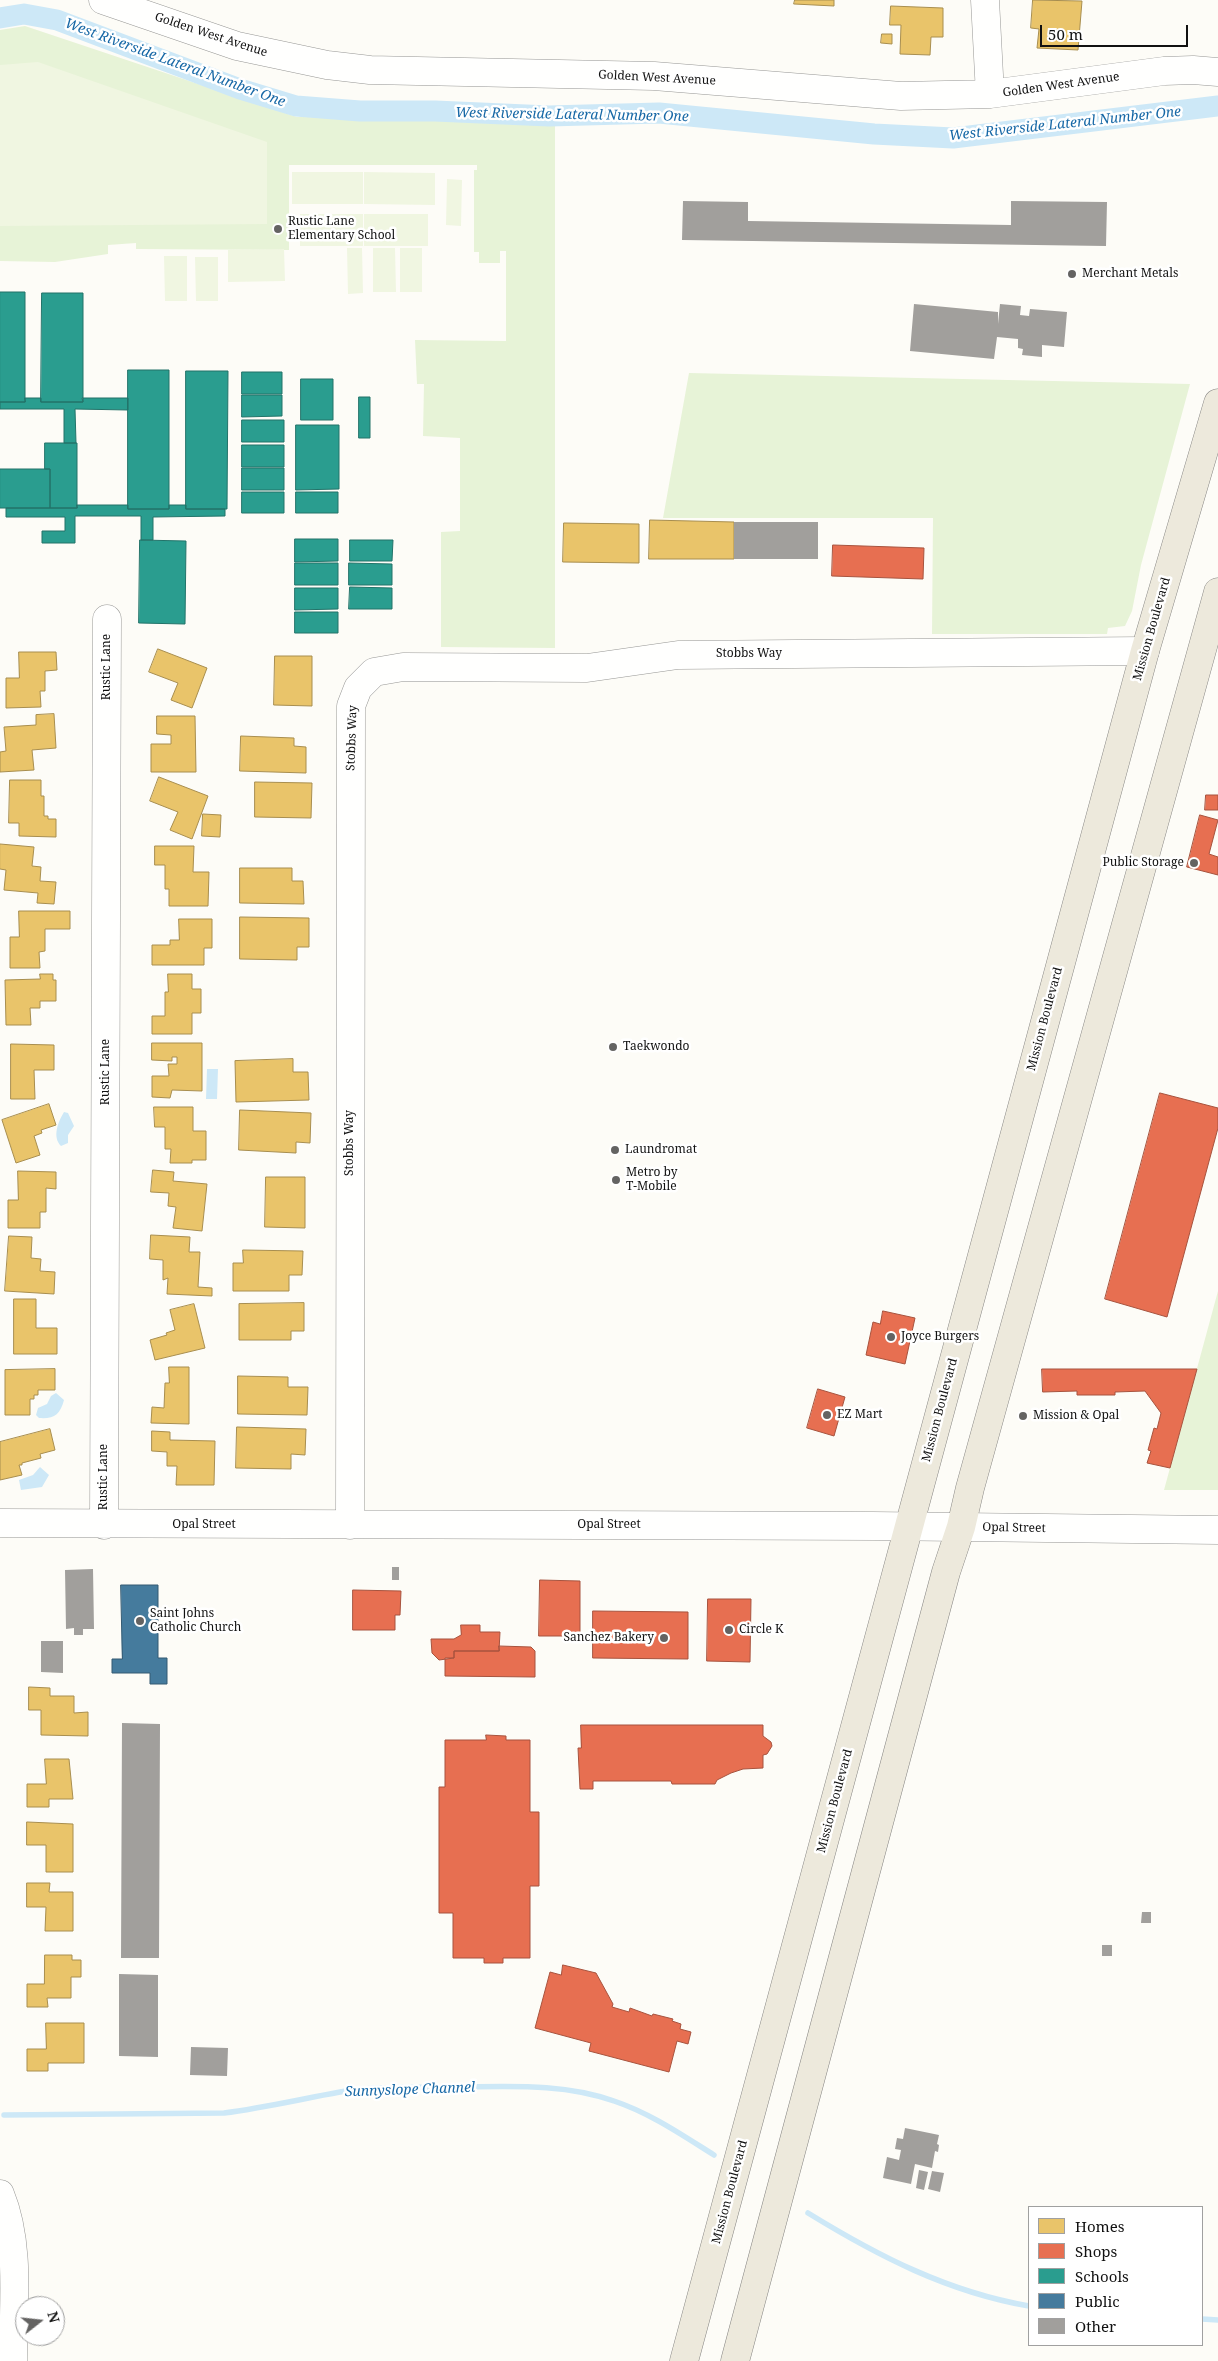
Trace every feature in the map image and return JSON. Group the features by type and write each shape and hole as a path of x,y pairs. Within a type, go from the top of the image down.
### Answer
{"main road":[{"name":"Mission Boulevard","path":"684,2361 1145,651 1218,403"},
{"path":"735,2361 946,1572 961,1528 970,1488 1218,592"}],"street":[{"name":"Golden West Avenue","path":"104,0 155,8 237,46 282,57 370,70 654,76 901,96 990,94 1164,71 1193,70 1218,72"},
{"path":"985,0 990,94"},
{"name":"Rustic Lane","path":"104,1525 107,619"},
{"name":"Stobbs Way","path":"350,1524 351,706 358,688 374,672 403,667 587,668 678,655 1145,651"},
{"name":"Opal Street","path":"0,1523 1218,1530"},
{"path":"0,2194 7,2211 13,2250 13,2361"}],"green space":[{"path":"25,26 297,117 555,118 555,648 441,647 441,532 460,531 460,438 423,436 424,384 417,384 415,340 506,341 506,251 500,251 500,263 479,263 479,252 474,252 474,170 477,170 477,165 289,165 289,250 136,249 136,243 108,245 108,254 55,262 0,261 0,30"},
{"path":"38,62 267,142 267,224 0,226 0,65"},
{"path":"292,172 363,172 363,204 292,204"},
{"path":"364,172 435,173 435,205 364,204"},
{"path":"447,179 462,180 461,226 446,225"},
{"path":"300,214 363,214 363,246 300,246"},
{"path":"364,214 428,214 428,246 364,246"},
{"path":"347,248 362,248 363,293 348,294"},
{"path":"373,248 395,248 396,292 373,292"},
{"path":"400,248 422,248 422,292 400,292"},
{"path":"284,249 285,281 228,282 228,250"},
{"path":"164,256 187,256 187,301 165,301"},
{"path":"195,257 218,257 218,301 196,301"},
{"path":"689,373 1190,384 1141,565 1132,611 1125,626 1108,628 1107,634 932,634 933,518 663,518"},
{"path":"1218,1291 1218,1490 1164,1490 1170,1468"}],"water":[{"path":"207,1069 218,1069 217,1099 206,1099"},
{"path":"64,1112 68,1113 74,1126 68,1135 68,1143 61,1146 56,1134"},
{"path":"56,1393 64,1400 61,1409 52,1417 39,1418 36,1415 38,1408 47,1404 51,1396"},
{"path":"40,1467 49,1475 42,1487 21,1490 19,1480 33,1475"}],"building: Homes":[{"path":"795,0 834,0 834,6 794,4"},
{"path":"1033,0 1082,1 1078,50 1037,48 1039,29 1031,28"},
{"path":"891,6 943,8 943,37 931,37 930,55 900,54 901,25 890,25"},
{"path":"882,34 892,34 892,44 881,43"},
{"path":"650,520 734,522 734,559 649,559"},
{"path":"564,523 639,524 639,563 563,562"},
{"path":"158,649 207,668 192,708 171,700 178,683 149,672"},
{"path":"19,652 56,652 57,670 45,671 45,691 40,691 41,707 6,708 6,678 19,678"},
{"path":"275,656 312,656 312,706 274,705"},
{"path":"54,714 56,748 32,750 34,770 0,772 0,752 6,751 4,727 36,725 36,715"},
{"path":"157,716 195,716 196,772 151,772 151,744 171,744 171,735 157,734"},
{"path":"241,736 294,738 294,746 306,747 306,773 240,771"},
{"path":"159,777 208,796 192,839 170,830 178,812 150,801"},
{"path":"10,780 41,780 41,796 44,796 44,816 48,816 48,819 56,819 56,837 19,836 19,823 9,823"},
{"path":"255,782 312,783 311,818 255,817"},
{"path":"203,814 221,815 220,837 202,836"},
{"path":"0,844 34,847 32,866 41,867 40,881 56,882 54,904 37,903 38,893 4,890 6,870 0,869"},
{"path":"155,846 194,846 193,872 209,872 208,906 169,906 169,889 165,889 165,865 155,865"},
{"path":"240,868 292,868 292,881 303,881 304,904 240,903"},
{"path":"19,911 70,911 70,929 45,929 45,951 39,952 40,968 10,968 10,937 19,937"},
{"path":"240,917 309,918 309,947 297,947 297,960 240,959"},
{"path":"179,919 212,919 212,948 204,948 204,965 152,965 152,945 170,945 170,940 179,940"},
{"path":"40,974 53,974 53,980 56,980 56,1001 40,1001 40,1008 30,1008 31,1025 6,1025 5,980 40,979"},
{"path":"168,974 192,974 192,989 201,989 201,1013 192,1013 192,1034 152,1034 152,1016 165,1016 165,992 168,992"},
{"path":"152,1043 202,1043 202,1091 172,1090 170,1098 152,1097 152,1076 169,1076 168,1064 177,1064 177,1057 172,1057 172,1061 152,1060"},
{"path":"11,1044 54,1045 54,1070 34,1070 35,1099 11,1099"},
{"path":"293,1059 293,1072 308,1072 309,1100 236,1102 235,1061"},
{"path":"49,1104 56,1125 41,1130 42,1133 34,1136 40,1155 16,1163 2,1120"},
{"path":"154,1107 193,1107 193,1131 206,1131 206,1160 192,1160 192,1163 170,1163 171,1149 165,1149 165,1127 155,1127"},
{"path":"240,1110 311,1113 310,1143 296,1142 296,1153 239,1150"},
{"path":"153,1170 174,1172 173,1181 207,1184 202,1231 173,1228 176,1207 168,1206 169,1193 151,1192"},
{"path":"18,1171 56,1172 56,1189 46,1188 46,1212 40,1212 40,1228 8,1228 8,1200 18,1200"},
{"path":"266,1177 305,1177 305,1228 265,1227"},
{"path":"151,1235 190,1237 189,1252 200,1252 198,1287 212,1288 212,1296 167,1294 168,1278 163,1280 163,1260 150,1259"},
{"path":"9,1236 32,1237 31,1258 41,1259 40,1271 55,1272 54,1294 5,1291"},
{"path":"243,1250 303,1251 302,1275 289,1275 289,1291 233,1291 233,1263 243,1263"},
{"path":"14,1299 36,1299 36,1328 57,1328 57,1354 14,1354"},
{"path":"304,1303 304,1331 291,1331 291,1340 239,1340 239,1304"},
{"path":"194,1304 205,1348 155,1360 150,1340 167,1335 166,1333 175,1330 170,1310"},
{"path":"169,1367 189,1367 189,1424 151,1423 152,1407 164,1408 165,1383 169,1383"},
{"path":"55,1369 55,1390 38,1390 38,1395 34,1395 34,1399 30,1399 30,1415 5,1415 5,1370"},
{"path":"238,1376 288,1377 288,1387 308,1387 307,1415 238,1414"},
{"path":"237,1427 306,1429 305,1455 291,1454 291,1469 236,1468"},
{"path":"50,1429 55,1450 40,1454 41,1458 19,1465 22,1475 0,1480 0,1442"},
{"path":"152,1431 170,1432 170,1440 215,1441 214,1485 176,1485 177,1466 167,1466 167,1452 152,1451"},
{"path":"29,1687 50,1688 50,1696 74,1696 74,1713 88,1712 88,1736 41,1735 41,1710 29,1710"},
{"path":"45,1759 69,1759 73,1799 49,1799 49,1807 27,1807 27,1784 46,1784"},
{"path":"27,1822 73,1824 73,1872 46,1872 46,1845 27,1845"},
{"path":"27,1883 50,1883 49,1892 73,1892 73,1931 45,1931 46,1907 27,1907"},
{"path":"45,1955 72,1955 72,1960 81,1960 81,1977 71,1977 71,1998 47,1998 48,2007 27,2007 27,1984 44,1984"},
{"path":"46,2023 84,2023 84,2063 48,2063 48,2071 27,2071 27,2049 46,2049"}],"building: Shops":[{"path":"833,545 924,548 923,579 832,576"},
{"path":"1206,795 1218,795 1218,810 1205,810"},
{"path":"1200,815 1218,820 1209,854 1218,857 1218,875 1187,867"},
{"path":"1160,1093 1218,1108 1218,1128 1167,1317 1105,1299"},
{"path":"883,1311 915,1318 905,1364 866,1355 873,1322 880,1324"},
{"path":"1042,1369 1197,1369 1170,1468 1147,1463 1151,1451 1148,1450 1154,1428 1157,1429 1161,1413 1145,1391 1115,1392 1115,1395 1077,1395 1077,1391 1043,1392"},
{"path":"818,1389 845,1397 834,1436 807,1428"},
{"path":"540,1580 580,1581 580,1636 539,1636"},
{"path":"353,1590 401,1591 400,1615 395,1615 395,1630 353,1630"},
{"name":"Circle K","path":"708,1599 751,1599 750,1662 707,1661"},
{"path":"593,1611 688,1612 688,1659 593,1658"},
{"path":"461,1625 480,1625 480,1632 500,1632 499,1651 454,1651 454,1658 439,1660 432,1653 431,1639 454,1639 461,1635"},
{"path":"499,1646 531,1647 535,1651 535,1677 445,1676 445,1658 454,1658 454,1651 499,1651"},
{"path":"581,1725 763,1725 763,1736 771,1742 772,1746 767,1754 763,1755 763,1768 743,1769 731,1773 717,1780 715,1784 672,1784 671,1781 593,1781 593,1789 580,1789 578,1748 581,1748"},
{"path":"486,1735 506,1736 506,1740 530,1740 530,1812 539,1812 539,1886 530,1886 530,1958 503,1958 503,1963 484,1963 484,1958 453,1958 453,1913 439,1913 439,1787 445,1787 445,1740 486,1740"},
{"path":"563,1965 596,1973 613,2004 612,2007 629,2012 630,2008 652,2016 653,2014 673,2019 672,2021 681,2024 680,2029 691,2032 688,2044 677,2041 669,2072 589,2051 591,2043 535,2028 550,1972 561,1975"}],"building: Schools":[{"path":"0,292 25,292 25,402 0,402"},
{"path":"42,293 83,293 83,402 41,402"},
{"path":"128,370 169,370 169,509 128,509"},
{"path":"186,371 228,371 227,509 186,509"},
{"path":"242,372 282,372 282,394 242,394"},
{"path":"301,379 333,379 333,420 301,420"},
{"path":"242,395 282,395 282,416 242,417"},
{"path":"359,397 370,397 370,438 359,438"},
{"path":"25,398 41,398 41,402 83,402 82,398 128,398 128,410 75,409 76,443 64,443 64,409 0,409 0,402 25,402"},
{"path":"242,420 284,420 284,442 242,442"},
{"path":"296,425 339,425 339,489 296,490"},
{"path":"45,443 77,443 77,508 50,508 50,469 45,469"},
{"path":"242,445 284,445 284,467 242,467"},
{"path":"242,468 284,468 284,490 242,490"},
{"path":"0,469 50,469 50,508 0,508"},
{"path":"242,492 284,492 284,513 242,513"},
{"path":"296,492 338,492 338,513 296,513"},
{"path":"77,505 128,505 128,509 169,509 169,505 186,505 186,509 225,509 225,516 153,517 153,540 141,540 141,516 75,516 75,543 42,543 42,531 65,531 65,517 6,517 6,508 77,508"},
{"path":"295,539 338,539 338,561 295,562"},
{"path":"140,540 186,541 185,624 139,623"},
{"path":"350,540 393,540 392,561 350,561"},
{"path":"295,563 338,563 338,585 295,585"},
{"path":"349,563 392,564 392,585 349,585"},
{"path":"350,587 392,588 392,609 349,609"},
{"path":"295,588 338,588 338,609 295,610"},
{"path":"295,612 338,612 338,633 295,633"}],"building: Public":[{"name":"Saint Johns Catholic Church","path":"121,1585 158,1585 158,1658 167,1658 167,1684 150,1684 150,1673 112,1673 112,1659 122,1659"}],"building: Other":[{"path":"683,201 748,202 748,221 1011,225 1011,201 1107,202 1106,246 682,240"},
{"path":"914,304 998,312 998,324 1000,304 1021,306 1020,315 1029,316 1030,309 1067,312 1064,347 1042,345 1042,357 1022,355 1023,349 1018,348 1018,339 997,337 994,359 910,351"},
{"path":"734,522 818,522 818,559 734,559"},
{"path":"392,1567 399,1567 399,1580 392,1580"},
{"path":"93,1569 94,1629 83,1629 83,1635 74,1635 74,1628 66,1629 65,1570"},
{"path":"41,1641 63,1641 63,1673 41,1672"},
{"path":"122,1723 160,1724 159,1958 121,1958"},
{"path":"1142,1912 1151,1912 1151,1923 1141,1923"},
{"path":"1102,1945 1112,1945 1112,1956 1102,1956"},
{"path":"119,1974 158,1975 158,2057 119,2056"},
{"path":"191,2047 228,2048 227,2076 190,2075"},
{"path":"905,2128 939,2135 938,2152 935,2151 932,2168 915,2164 911,2184 883,2178 887,2157 899,2160 901,2150 895,2149 897,2138 903,2139"},
{"path":"919,2170 928,2172 924,2190 916,2188"},
{"path":"932,2171 944,2173 940,2192 928,2189"}],"waterway":[{"name":"West Riverside Lateral Number One","path":"0,18 24,14 57,20 240,89 296,106 360,111 435,111 549,116 659,113 874,134 953,138 1218,106"},
{"name":"Sunnyslope Channel","path":"4,2115 224,2113 340,2092 367,2089 511,2086 553,2088 594,2095 627,2106 666,2125 714,2155"},
{"name":"Sunnyslope Channel","path":"808,2213 887,2258 942,2282 970,2292 1028,2306"},
{"name":"Sunnyslope Channel","path":"1203,2319 1218,2320"}],"place":[{"name":"Rustic Lane Elementary School","path":"278,229"},
{"name":"Merchant Metals","path":"1072,274"},
{"name":"Public Storage","path":"1194,863"},
{"name":"Taekwondo","path":"613,1047"},
{"name":"Laundromat","path":"615,1150"},
{"name":"Metro by T-Mobile","path":"616,1180"},
{"name":"Joyce Burgers","path":"891,1337"},
{"name":"EZ Mart","path":"827,1415"},
{"name":"Mission & Opal","path":"1023,1416"},
{"name":"Saint Johns Catholic Church","path":"140,1621"},
{"name":"Circle K","path":"729,1630"},
{"name":"Sanchez Bakery","path":"664,1638"}]}
